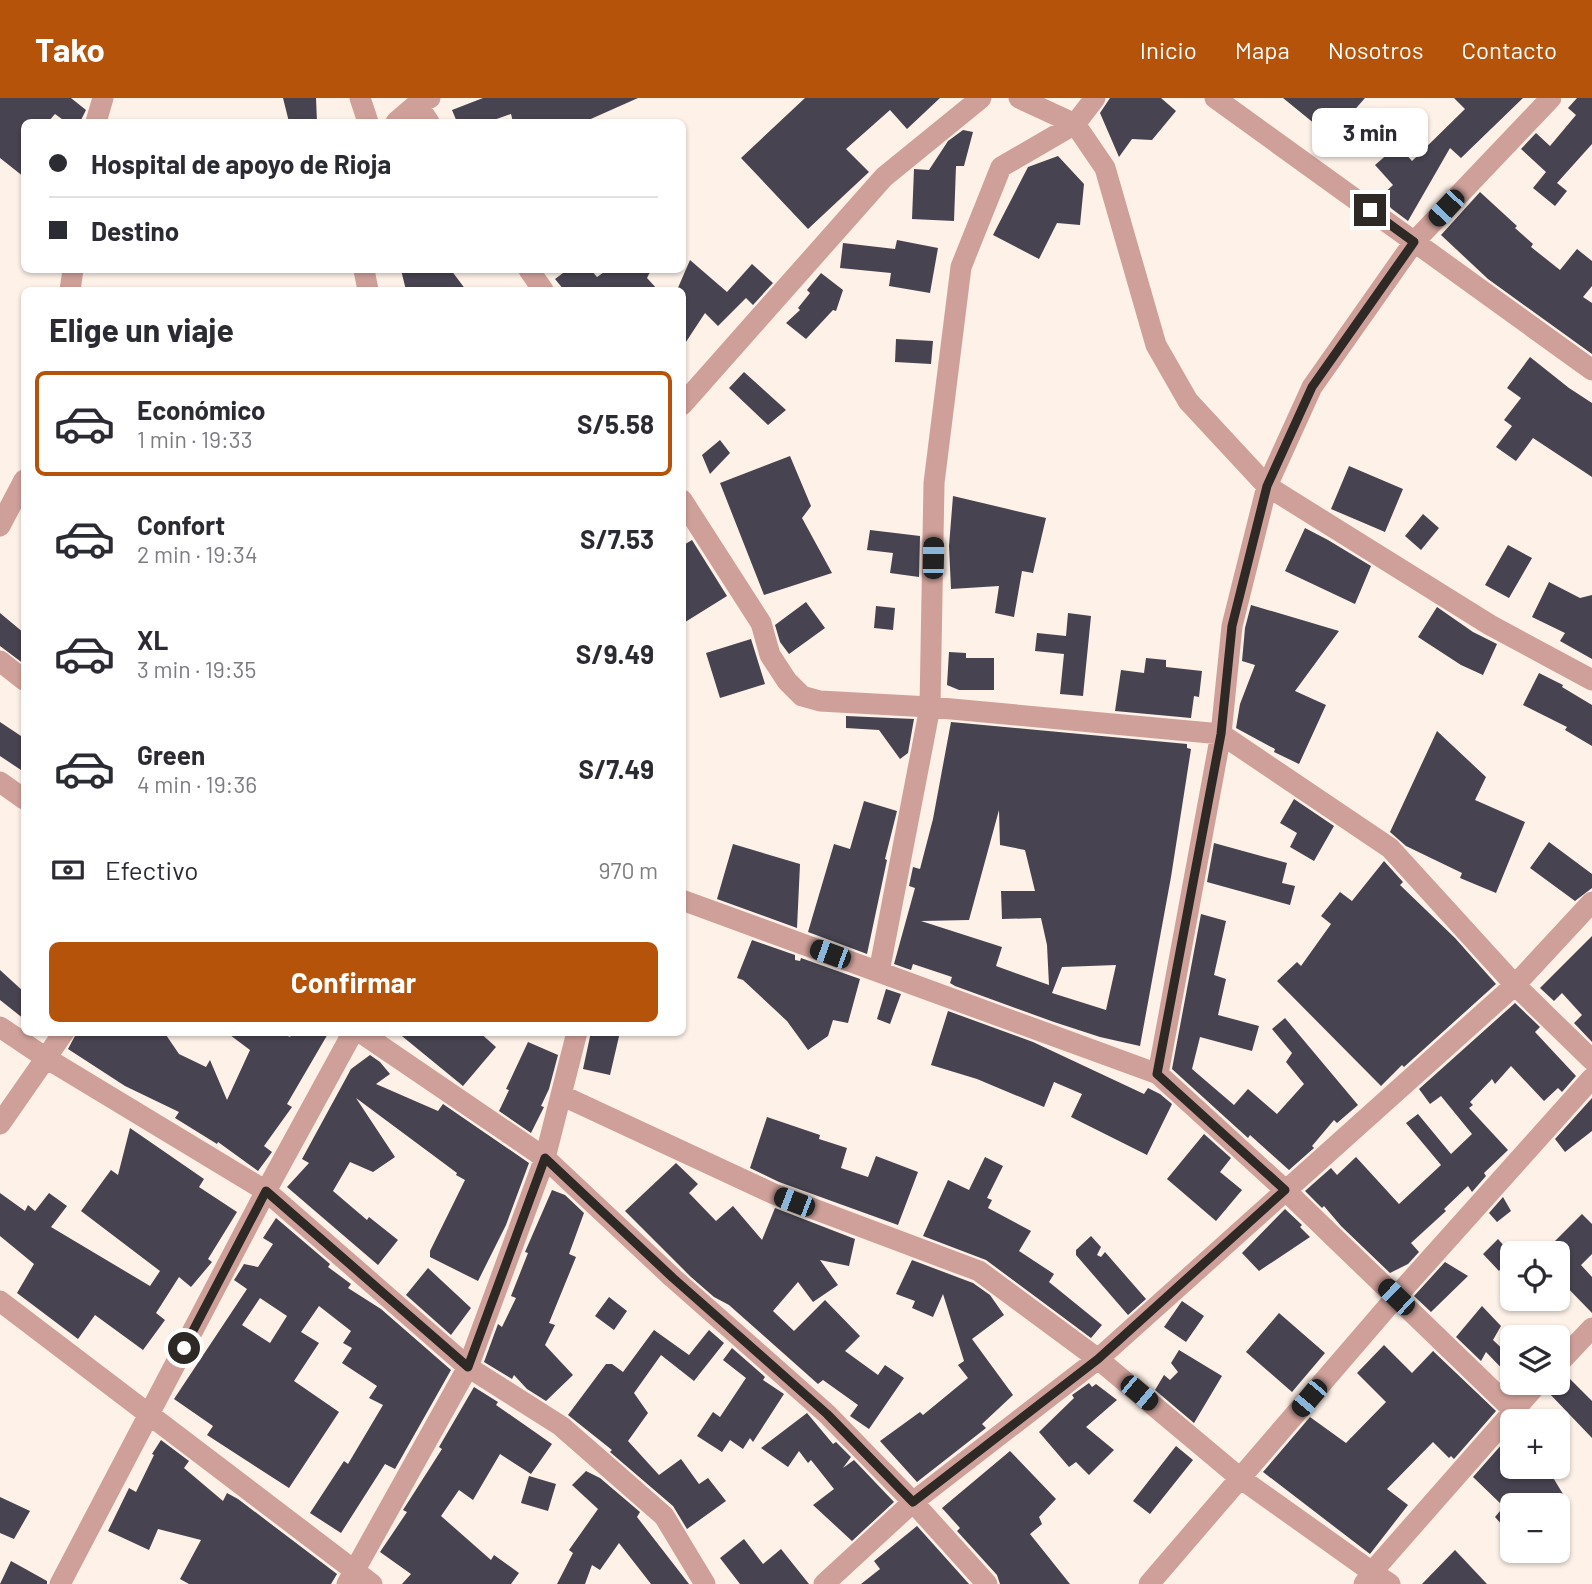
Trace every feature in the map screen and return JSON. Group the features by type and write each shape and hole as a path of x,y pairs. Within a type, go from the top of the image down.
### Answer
{"street":[{"path":"97,119 103,98"},
{"path":"360,98 367,119"},
{"path":"686,400 884,177 981,98"},
{"path":"1019,98 1075,124 1105,168 1156,345 1188,401 1267,486 1490,625 1592,681"},
{"path":"879,972 930,707 934,483 961,267 1001,167 1075,124 1094,98"},
{"path":"1215,98 1592,370"},
{"path":"1157,1074 1221,734 1232,626 1267,486 1312,387 1414,242 1551,98"},
{"path":"400,119 424,101 428,119"},
{"path":"0,526 21,486"},
{"path":"686,506 761,623 770,656 787,681 802,696 820,701 930,707 1221,734 1390,848 1515,985 1592,1060"},
{"path":"0,661 21,678"},
{"path":"0,782 21,797"},
{"path":"686,901 1157,1074 1285,1190 1512,1409"},
{"path":"824,1584 913,1502 1098,1359 1515,985 1592,902"},
{"path":"0,1027 46,1058 266,1191 468,1367 561,1426 664,1516 705,1584"},
{"path":"0,1124 61,1036"},
{"path":"60,1584 350,1036"},
{"path":"366,1036 545,1158 673,1278 827,1414 913,1502 987,1584"},
{"path":"0,1301 358,1580 468,1367 545,1158 576,1036"},
{"path":"1149,1584 1396,1297 1592,1078"},
{"path":"561,1095 774,1194 979,1271 1098,1359 1240,1478 1368,1578 1390,1584"},
{"path":"1570,1351 1592,1328"},
{"path":"1514,1409 1527,1395"},
{"path":"1368,1578 1500,1425"}],"building":[{"path":"0,98 71,98 86,110 82,119 62,119 55,114 51,119 21,119 21,175 0,158"},
{"path":"283,98 316,98 317,119 288,119"},
{"path":"483,98 638,98 591,119 512,119 511,114 497,119 456,119 452,110"},
{"path":"805,98 940,98 907,129 890,110 846,149 869,172 808,229 741,158"},
{"path":"1110,98 1161,98 1176,111 1152,140 1132,139 1119,157 1100,113"},
{"path":"1283,98 1365,98 1351,114 1372,132 1353,155"},
{"path":"1454,98 1523,98 1461,158 1450,148 1408,221 1380,197 1393,185 1375,165 1398,145 1412,161 1465,109"},
{"path":"1577,98 1592,98 1592,144 1557,183 1567,191 1555,206 1533,188 1546,172 1521,149 1536,133 1550,146 1576,115 1568,108"},
{"path":"963,130 973,132 964,166 956,166 954,221 912,219 914,169 929,170 948,141"},
{"path":"1058,156 1084,184 1080,225 1057,223 1039,259 993,235 1028,167"},
{"path":"1480,192 1517,226 1515,228 1533,244 1531,247 1560,270 1577,249 1592,261 1592,286 1583,297 1592,303 1592,354 1488,279 1441,235"},
{"path":"897,240 938,248 930,293 889,286 891,273 840,268 843,243 895,249"},
{"path":"690,260 727,292 752,264 773,283 753,305 746,298 718,326 705,313 686,342 686,287 678,287"},
{"path":"402,273 453,273 464,287 405,287"},
{"path":"563,273 594,273 597,277 603,273 650,273 647,278 655,287 562,287 555,279"},
{"path":"821,273 843,290 836,311 833,310 806,339 786,323 800,310 798,308 810,293 807,290"},
{"path":"896,339 933,341 931,364 895,362"},
{"path":"1530,357 1592,403 1592,477 1533,438 1516,461 1496,447 1512,426 1504,420 1521,398 1507,388"},
{"path":"744,372 786,410 768,425 729,388"},
{"path":"720,440 730,453 710,474 702,455"},
{"path":"790,456 811,506 802,518 832,573 764,595 720,483"},
{"path":"1349,466 1403,489 1385,532 1331,509"},
{"path":"953,496 1046,518 1033,573 1022,571 1014,617 995,613 999,586 951,589 949,546"},
{"path":"1423,514 1439,528 1421,550 1405,536"},
{"path":"1305,528 1371,566 1355,604 1285,571"},
{"path":"870,530 920,536 919,577 890,573 893,553 867,550"},
{"path":"692,540 727,596 686,622 686,544"},
{"path":"1508,545 1532,558 1509,598 1485,585"},
{"path":"1549,582 1580,598 1592,595 1592,659 1560,641 1565,633 1532,617"},
{"path":"806,602 825,628 789,654 780,642 775,625"},
{"path":"1251,605 1339,631 1295,691 1326,705 1299,764 1236,728 1240,704 1255,665 1242,661 1245,628"},
{"path":"876,606 895,608 893,630 874,628"},
{"path":"1437,607 1473,632 1497,644 1483,675 1461,665 1418,637"},
{"path":"0,613 21,630 21,662 0,646"},
{"path":"1068,613 1091,616 1083,696 1060,694 1064,654 1035,651 1037,633 1066,636"},
{"path":"751,639 765,684 720,698 706,653"},
{"path":"949,652 966,653 966,658 994,658 994,690 959,690 947,685"},
{"path":"1146,658 1166,660 1166,667 1202,671 1199,697 1194,696 1191,718 1115,711 1121,670 1144,673"},
{"path":"1539,673 1563,685 1562,687 1592,705 1592,746 1565,730 1567,727 1523,705"},
{"path":"846,716 914,719 908,753 900,759 879,730 846,728"},
{"path":"0,722 21,736 21,770 0,756"},
{"path":"951,722 1187,744 1187,748 1191,749 1140,1046 1054,1022 955,986 950,983 952,977 913,964 911,970 894,964 915,888 909,886 913,867 920,869 933,819","holes":["999,810 1000,845 1025,850 1035,891 1001,891 1002,919 1041,918 1047,945 1049,985 996,966 1002,947 921,921 969,920","1116,965 1106,1010 1052,993 1062,967"]},
{"path":"1437,731 1486,777 1475,800 1525,822 1496,893 1460,878 1462,873 1406,846 1390,832"},
{"path":"1294,799 1334,826 1314,861 1290,847 1297,833 1280,823"},
{"path":"864,801 897,811 867,954 808,932 834,844 850,849"},
{"path":"1549,842 1592,874 1592,888 1575,901 1530,868"},
{"path":"1214,843 1287,863 1282,883 1295,886 1290,905 1207,882"},
{"path":"733,844 800,864 797,928 717,899"},
{"path":"1384,861 1403,882 1400,885 1455,938 1496,984 1381,1086 1277,981 1297,962 1301,966 1331,924 1321,916 1340,892 1352,901"},
{"path":"1201,914 1226,921 1214,975 1226,979 1218,1015 1259,1026 1252,1051 1200,1037 1192,1069 1234,1105 1248,1089 1277,1114 1304,1084 1286,1062 1292,1053 1272,1029 1285,1018 1358,1105 1337,1123 1334,1120 1312,1146 1314,1148 1289,1170 1250,1135 1248,1138 1172,1069"},
{"path":"1592,936 1592,1042 1574,1023 1582,1015 1562,993 1554,1001 1540,988"},
{"path":"752,940 795,955 795,960 800,961 801,958 860,979 848,1023 833,1020 828,1036 808,1050 787,1021 743,980 737,978"},
{"path":"0,970 21,989 21,1017 0,1000"},
{"path":"886,989 901,994 890,1024 877,1019"},
{"path":"1515,1003 1540,1027 1535,1032 1576,1076 1562,1092 1558,1088 1544,1101 1511,1066 1495,1084 1492,1079 1470,1102 1473,1105 1469,1108 1508,1150 1484,1173 1486,1176 1472,1192 1468,1186 1444,1209 1446,1211 1411,1243 1419,1252 1408,1264 1390,1273 1324,1206 1322,1208 1305,1191 1331,1168 1337,1175 1356,1157 1399,1204 1441,1165 1406,1123 1418,1114 1451,1154 1472,1134 1441,1096 1430,1104 1419,1089"},
{"path":"948,1011 1033,1042 1144,1094 1148,1088 1160,1094 1172,1104 1147,1155 1071,1117 1082,1094 1054,1082 1044,1107 977,1079 931,1065"},
{"path":"75,1036 167,1036 179,1054 206,1067 210,1060 227,1100 250,1050 231,1036 327,1036 287,1104 292,1107 264,1146 272,1152 258,1171 218,1142 217,1144 175,1118 179,1112 125,1086 68,1049"},
{"path":"402,1036 484,1036 496,1047 463,1086"},
{"path":"590,1036 619,1036 610,1075 583,1069"},
{"path":"528,1042 558,1055 549,1089 541,1106 544,1107 531,1133 499,1111"},
{"path":"370,1055 390,1074 376,1084 438,1111 443,1104 529,1163 506,1225 478,1281 430,1257 430,1251 465,1180 356,1098 395,1157 373,1172 350,1162 333,1191 367,1220 369,1217 398,1240 378,1265 287,1187 309,1163 302,1159 351,1069"},
{"path":"1592,1098 1592,1131 1565,1152 1555,1139"},
{"path":"767,1117 820,1135 819,1139 847,1148 841,1168 868,1177 876,1156 918,1172 898,1225 779,1182 750,1168"},
{"path":"130,1128 204,1179 199,1187 237,1212 208,1259 212,1262 191,1287 179,1277 156,1313 165,1320 143,1350 95,1315 78,1339 17,1293 34,1264 0,1236 0,1193 25,1211 28,1205 35,1211 49,1193 67,1206 51,1227 150,1286 160,1271 81,1211 111,1170 118,1175"},
{"path":"1204,1134 1231,1158 1220,1172 1242,1190 1216,1221 1167,1179"},
{"path":"985,1157 1003,1166 987,1198 992,1200 988,1208 1031,1231 1019,1251 1054,1274 1049,1282 1102,1325 1091,1338 986,1260 923,1236 948,1180 969,1190"},
{"path":"676,1163 698,1184 689,1193 716,1221 733,1206 762,1240 775,1208 855,1239 849,1266 820,1260 838,1285 813,1302 798,1282 773,1311 794,1331 825,1300 860,1336 845,1351 878,1375 885,1365 904,1378 869,1429 850,1416 858,1405 823,1380 818,1384 729,1305 714,1297 691,1277 625,1211"},
{"path":"552,1190 565,1195 584,1213 569,1254 576,1257 549,1323 555,1325 545,1345 573,1375 546,1401 527,1389 514,1375 512,1379 484,1362 498,1324 502,1327 516,1298 511,1296 528,1253 525,1252"},
{"path":"1503,1197 1511,1211 1497,1222 1489,1213"},
{"path":"1285,1209 1310,1237 1259,1271 1242,1253"},
{"path":"1582,1214 1592,1224 1592,1254 1581,1265 1592,1277 1592,1313 1570,1290 1570,1241 1555,1241"},
{"path":"276,1218 330,1264 328,1267 351,1284 348,1288 381,1309 451,1370 395,1469 385,1464 341,1533 310,1513 344,1461 348,1464 383,1405 369,1398 377,1386 342,1363 352,1348 343,1343 351,1331 319,1306 301,1332 319,1343 294,1381 339,1412 289,1488 207,1435 213,1426 174,1399 247,1289 234,1280 244,1264 258,1267 273,1244 263,1238","holes":["260,1298 287,1316 270,1343 242,1325"]},
{"path":"1091,1236 1101,1247 1097,1255 1101,1257 1105,1252 1146,1299 1128,1315 1076,1255 1076,1250"},
{"path":"1498,1239 1499,1271 1483,1254"},
{"path":"912,1260 973,1283 990,1295 1004,1315 972,1339 1013,1395 982,1424 986,1428 917,1482 880,1441 920,1412 923,1415 968,1378 958,1365 964,1361 943,1294 933,1317 912,1308 915,1301 896,1294"},
{"path":"1445,1262 1468,1276 1431,1312 1414,1296"},
{"path":"428,1268 471,1308 451,1335 406,1295"},
{"path":"609,1297 627,1311 614,1330 595,1316"},
{"path":"1182,1301 1204,1316 1186,1342 1164,1327"},
{"path":"1482,1306 1500,1325 1493,1340 1500,1347 1500,1367 1486,1352 1481,1361 1456,1337"},
{"path":"1279,1313 1325,1353 1292,1392 1246,1352"},
{"path":"654,1330 689,1355 709,1330 724,1343 694,1381 661,1355 634,1393 648,1413 628,1441 659,1475 681,1459 699,1484 708,1478 726,1501 687,1529 673,1506 610,1452 612,1450 568,1415 606,1364 612,1364 623,1372"},
{"path":"1384,1345 1412,1373 1433,1351 1496,1411 1454,1459 1451,1456 1449,1458 1433,1442 1387,1489 1408,1505 1370,1554 1263,1472 1310,1417 1346,1443 1386,1402 1357,1373"},
{"path":"732,1348 765,1377 763,1380 784,1394 753,1442 750,1438 743,1449 730,1440 722,1452 697,1436 713,1412 720,1417 746,1378 723,1360"},
{"path":"1179,1350 1222,1376 1194,1423 1155,1390 1164,1375 1170,1380 1178,1372 1171,1363"},
{"path":"1570,1379 1592,1401 1592,1438 1570,1415 1570,1409 1564,1409 1551,1395 1570,1395"},
{"path":"1089,1383 1092,1387 1096,1384 1117,1400 1086,1427 1114,1450 1089,1475 1076,1462 1069,1467 1039,1432 1074,1398 1072,1395"},
{"path":"474,1387 552,1444 531,1474 500,1454 473,1500 459,1490 441,1516 491,1560 494,1555 519,1573 511,1584 402,1584 411,1574 380,1552 407,1512 403,1510 442,1449 439,1447"},
{"path":"807,1413 833,1444 836,1442 851,1457 843,1468 854,1460 894,1502 852,1541 813,1505 834,1489 811,1460 808,1463 799,1451 788,1467 761,1448"},
{"path":"161,1440 189,1461 184,1468 223,1501 227,1493 238,1499 337,1574 331,1584 189,1584 180,1579 201,1540 158,1529 149,1550 108,1531 129,1488 136,1492"},
{"path":"1176,1446 1193,1460 1150,1514 1133,1501"},
{"path":"1500,1446 1500,1479 1554,1479 1562,1493 1500,1493 1500,1503 1473,1477"},
{"path":"1010,1451 1056,1499 1039,1517 1042,1524 1030,1534 1070,1584 1000,1584 997,1575 957,1531 960,1528 942,1508"},
{"path":"586,1471 600,1478 640,1512 637,1517 689,1584 651,1584 619,1543 600,1570 592,1565 585,1584 557,1584 573,1553 569,1550 598,1509 572,1485"},
{"path":"529,1476 556,1484 548,1511 521,1503"},
{"path":"0,1497 30,1511 14,1539 0,1533"},
{"path":"917,1526 969,1584 861,1584 880,1569 874,1561"},
{"path":"744,1539 763,1564 781,1549 809,1584 740,1584 720,1558"},
{"path":"1455,1550 1487,1584 1422,1584"},
{"path":"11,1561 47,1581 47,1584 0,1584"}],"route":[{"path":"184,1348 266,1191 468,1367 545,1158 673,1278 827,1414 913,1502 1098,1359 1285,1190 1157,1074 1221,734 1232,626 1267,486 1312,387 1414,242 1370,210"}]}
